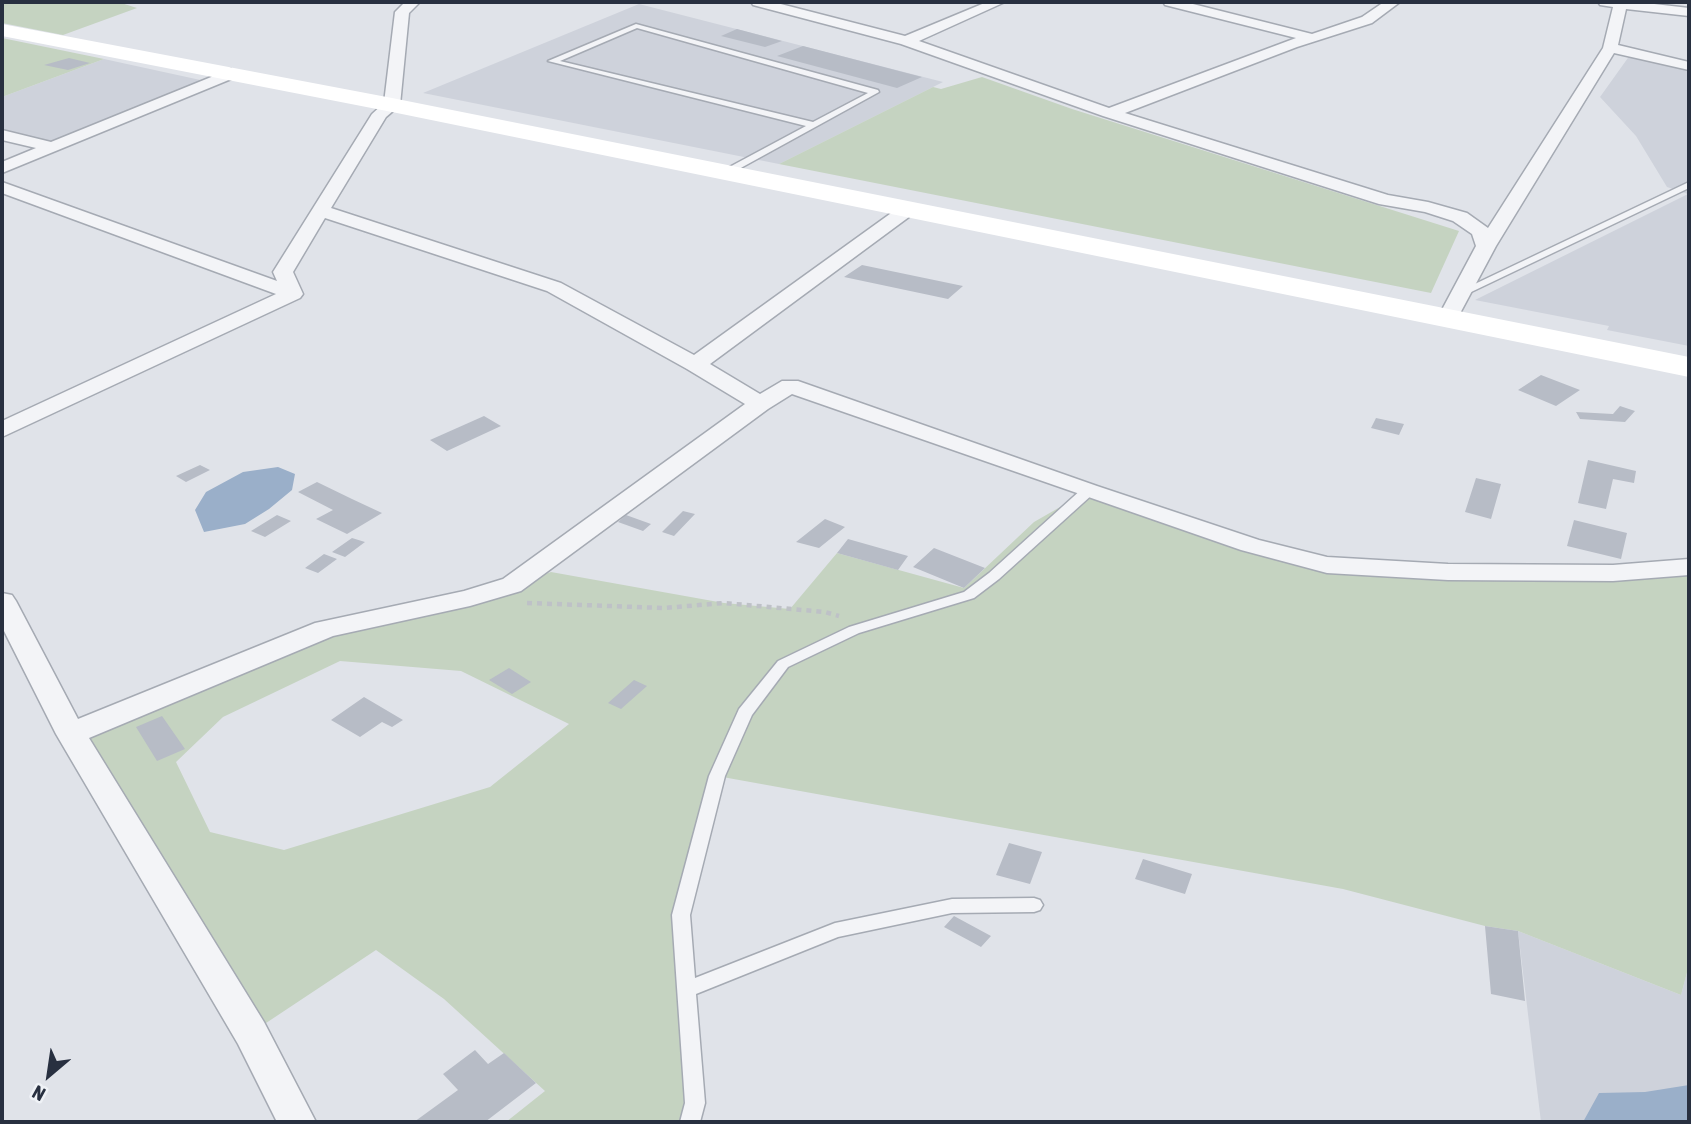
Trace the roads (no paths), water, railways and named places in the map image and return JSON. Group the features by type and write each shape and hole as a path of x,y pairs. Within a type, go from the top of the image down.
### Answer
{"street":[{"path":"293,294 284,272 380,114 392,105 402,12 413,2"},
{"path":"758,2 906,41 1109,113 1385,200 1428,207 1460,217 1480,231 1486,246"},
{"path":"906,41 998,2"},
{"path":"1170,2 1312,38"},
{"path":"1109,113 1367,20 1393,2"},
{"path":"1605,2 1689,12"},
{"path":"1447,319 1486,246 1610,48 1621,3"},
{"path":"2,30 392,105 1689,367"},
{"path":"1610,48 1689,66"},
{"path":"2,168 231,74"},
{"path":"2,135 52,147"},
{"path":"2,187 293,294"},
{"path":"695,364 907,210"},
{"path":"321,211 554,286 695,364 760,404"},
{"path":"2,430 293,294"},
{"path":"71,734 325,629 470,598 512,585 760,404 790,386 1088,491 1250,545 1327,565 1475,572 1613,573 1689,567"},
{"path":"2,601 71,734 251,1032 297,1122"}],"lane":[{"path":"725,173 876,92 636,26 552,61 814,125"},
{"path":"1463,292 1689,185"},
{"path":"690,1122 695,1103 681,915 717,776 745,713 783,664 854,630 969,595 994,576 1088,491"},
{"path":"686,990 835,930 952,906 1034,905"}],"water":[{"path":"278,467 295,474 292,490 245,524 204,532 195,510 206,492 243,472"},
{"path":"1689,1085 1689,1122 1583,1122 1599,1093 1645,1092"}]}
